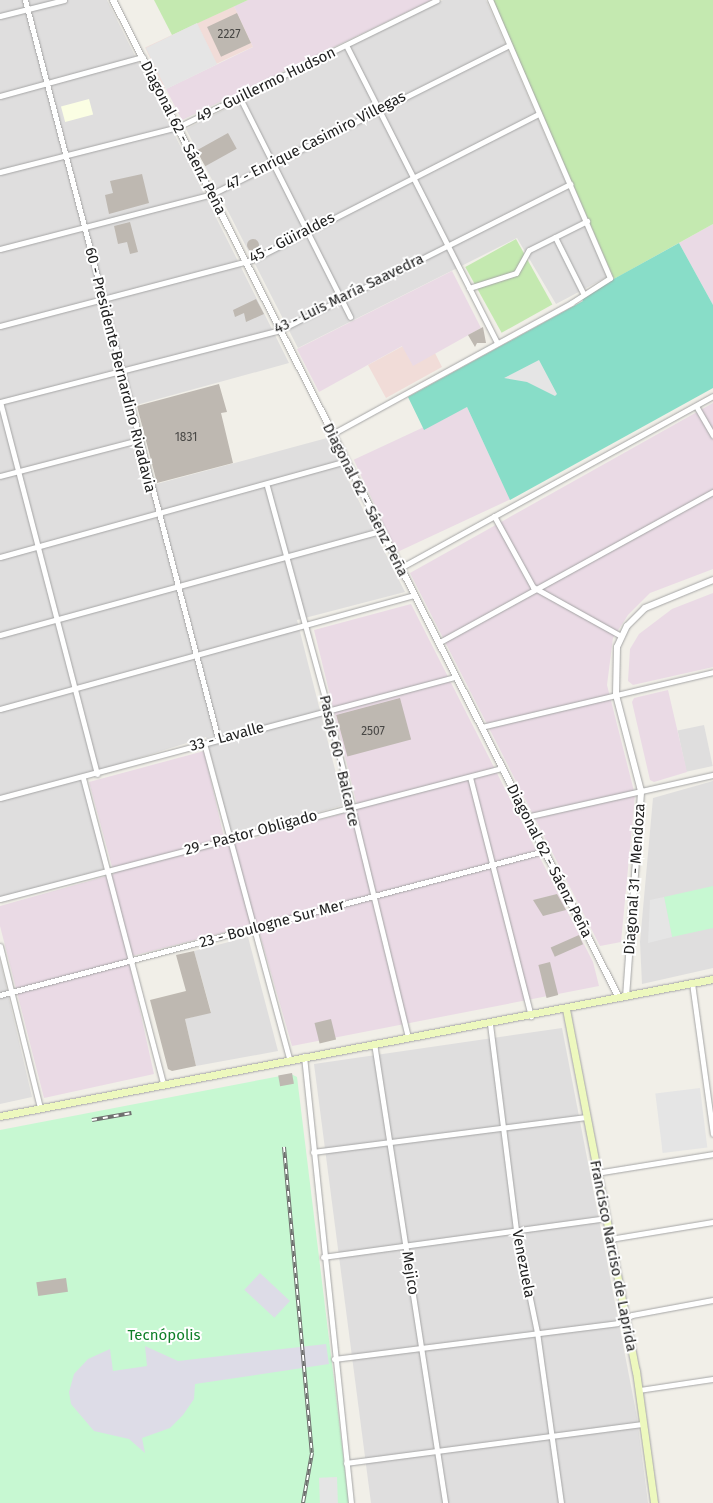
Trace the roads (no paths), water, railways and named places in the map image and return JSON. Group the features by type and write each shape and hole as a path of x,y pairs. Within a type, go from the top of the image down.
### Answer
{"main road":[{"path":"0,1116 304,1055 531,1017 713,979"},
{"name":"Francisco Narciso de Laprida","path":"566,1010 639,1390 654,1503"}],"street":[{"name":"60 - Presidente Bernardino Rivadavia","path":"25,0 30,9 47,84 120,371 218,739"},
{"path":"0,16 64,0"},
{"name":"Diagonal 62 - Sáenz Peña","path":"113,0 526,817 623,998"},
{"name":"49 - Guillermo Hudson","path":"0,172 178,127 437,0"},
{"path":"332,434 571,304 583,292 610,278 490,0"},
{"path":"346,45 497,343"},
{"name":"47 - Enrique Casimiro Villegas","path":"0,250 212,194 509,45"},
{"path":"0,96 143,57"},
{"path":"240,98 350,317"},
{"name":"45 - Güiraldes","path":"0,326 246,263 307,230 539,114"},
{"name":"43 - Luis María Saavedra","path":"0,402 280,330 570,184"},
{"path":"469,288 516,273 529,250 587,221"},
{"path":"555,237 583,292"},
{"path":"400,568 713,396"},
{"path":"0,402 55,620 97,774"},
{"path":"696,406 713,436"},
{"path":"0,476 138,440"},
{"path":"0,557 266,486 345,461"},
{"name":"Pasaje 60 - Balcarce","path":"266,486 327,710 349,808 408,1037"},
{"path":"438,643 535,588 713,492"},
{"path":"494,516 535,588 621,636"},
{"path":"0,635 380,530"},
{"name":"Diagonal 31 - Mendoza","path":"623,998 641,791 616,695 614,662 621,636 636,615 654,602 713,580"},
{"path":"0,709 414,596"},
{"path":"481,727 713,672"},
{"name":"33 - Lavalle","path":"0,798 83,778 218,739 455,676"},
{"path":"204,743 251,930 289,1058"},
{"name":"29 - Pastor Obligado","path":"0,899 502,768"},
{"path":"526,817 713,775"},
{"path":"470,777 531,1017"},
{"path":"83,778 109,870 163,1083"},
{"name":"23 - Boulogne Sur Mer","path":"0,995 544,851"},
{"path":"0,946 40,1108"},
{"path":"692,983 710,1094 713,1134"},
{"name":"Venezuela","path":"490,1024 516,1230 537,1332 561,1503"},
{"name":"Mejico","path":"374,1043 422,1347 444,1503"},
{"path":"304,1055 334,1359 352,1503"},
{"path":"313,1152 586,1117"},
{"path":"596,1173 713,1154"},
{"path":"324,1257 606,1218"},
{"path":"610,1239 713,1222"},
{"path":"334,1359 624,1319 713,1300"},
{"path":"639,1390 713,1379"},
{"path":"346,1463 643,1424"}],"railway":[{"path":"92,1120 131,1113"},
{"path":"284,1147 312,1453 303,1503"}],"park label":[{"name":"Tecnópolis","path":"164,1336"}]}
